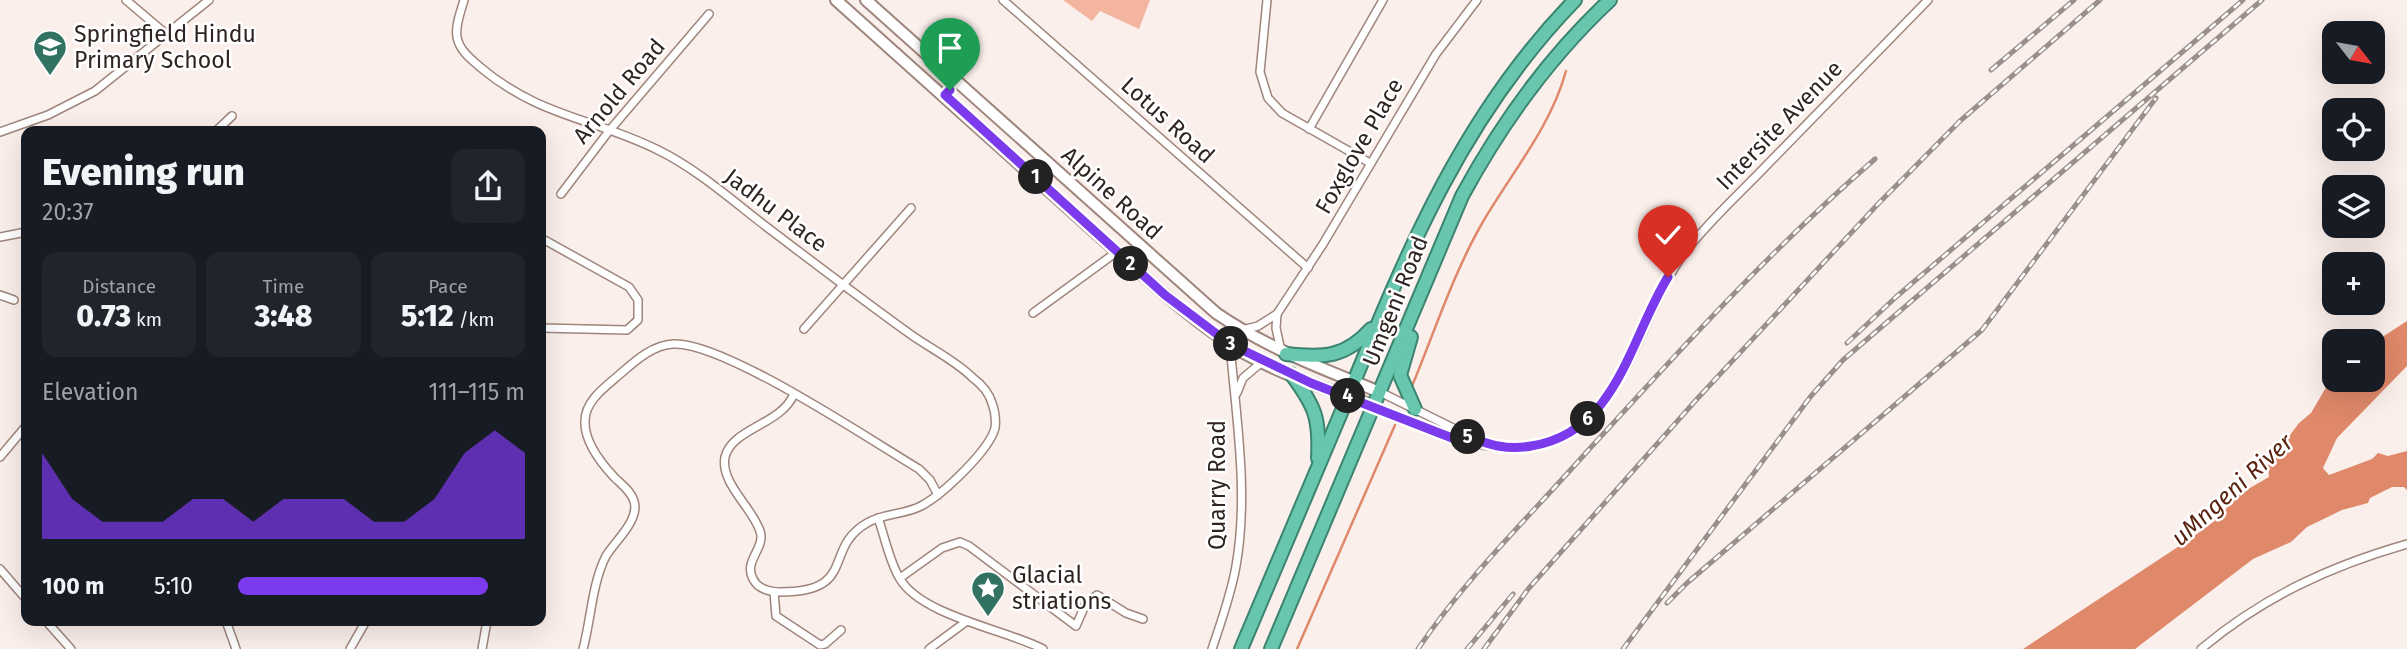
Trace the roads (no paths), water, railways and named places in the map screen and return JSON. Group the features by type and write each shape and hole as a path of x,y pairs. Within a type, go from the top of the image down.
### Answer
{"highway":[{"name":"Umgeni Road","path":"1241,649 1417,233 1474,127 1528,51 1575,0"},
{"name":"Umgeni Road","path":"1271,649 1450,220 1486,152 1511,114 1565,44 1610,0"},
{"path":"1415,409 1402,383 1401,366 1450,220"},
{"path":"1283,353 1322,357 1336,354 1360,341 1380,319"},
{"path":"1291,374 1316,413 1320,433 1317,469"}],"main road":[{"name":"Alpine Road","path":"836,0 1165,295 1230,344 1262,362 1374,406"},
{"name":"Alpine Road","path":"866,0 1183,285 1241,331 1283,353 1380,392"},
{"path":"936,63 951,86 945,95"}],"street":[{"path":"126,0 166,34"},
{"path":"0,132 48,115 94,91 209,0"},
{"name":"Jadhu Place","path":"464,0 457,35 467,55 525,99 658,149 965,371 989,396 995,417 991,436 951,484 938,495 907,511 878,518"},
{"name":"Lotus Road","path":"1003,0 1308,268"},
{"path":"1267,0 1260,72 1264,90 1277,109 1370,163"},
{"path":"1309,129 1383,0"},
{"name":"Foxglove Place","path":"1241,331 1258,326 1277,314 1308,268 1436,54 1477,0"},
{"name":"Intersite Avenue","path":"1380,392 1455,429 1460,435 1500,447 1532,446 1574,429 1595,412 1616,384 1661,288 1690,246 1928,0"},
{"name":"Arnold Road","path":"561,194 609,131 709,14"},
{"path":"221,126 232,116"},
{"path":"803,329 911,208"},
{"path":"0,237 21,233"},
{"path":"546,241 629,287 640,307 638,320 632,328 621,331 546,328"},
{"path":"1032,313 1118,251"},
{"path":"0,295 14,300"},
{"path":"1277,314 1276,328 1283,353"},
{"name":"Quarry Road","path":"1212,649 1232,586 1240,535 1241,481 1230,344"},
{"path":"583,649 604,562 632,519 635,509 631,495 602,463 589,439 585,421 594,399 646,354 664,346 691,346 736,363 794,394 919,469 930,480 938,495"},
{"name":"Quarry Road","path":"1236,401 1239,383 1262,362"},
{"path":"794,394 786,409 735,442 727,451 725,463 728,477 760,531 760,544 751,564 751,577 760,587 774,592 814,589 824,584 856,531 878,518 900,578 921,598 967,621 1043,649"},
{"name":"Intersite Avenue","path":"1374,406 1452,438 1460,435"},
{"path":"0,457 21,432"},
{"path":"900,578 942,548 960,542 1076,626 1086,603 1097,595 1126,613 1143,619"},
{"path":"2201,649 2256,608 2302,582 2340,565 2407,544"},
{"path":"0,569 21,589"},
{"path":"774,592 776,616 820,645 825,644 841,629"},
{"path":"929,649 967,621"},
{"path":"50,626 71,649"},
{"path":"224,626 230,633"},
{"path":"228,626 236,649"},
{"path":"350,649 363,626"},
{"path":"482,649 486,626"},
{"path":"1011,637 1013,649"}],"waterway":[{"path":"1412,386 1463,260 1484,220 1551,111 1566,71"},
{"path":"1297,649 1395,425"}],"railway":[{"path":"1991,70 2074,0"},
{"path":"1484,649 1529,588 1697,399 1878,204 1960,121 2100,0"},
{"path":"1847,343 1896,297 2243,0"},
{"path":"1623,649 1811,396 1843,360 2262,0"},
{"path":"1667,603 1982,330 2156,98"},
{"path":"1418,649 1477,573 1689,341 1798,229 1875,159"},
{"path":"1467,649 1513,594"}],"place":[{"name":"Springfield Hindu Primary School","path":"50,77"},
{"name":"Glacial striations","path":"988,618"}],"water label":[{"name":"uMngeni River","path":"2232,490"}]}
